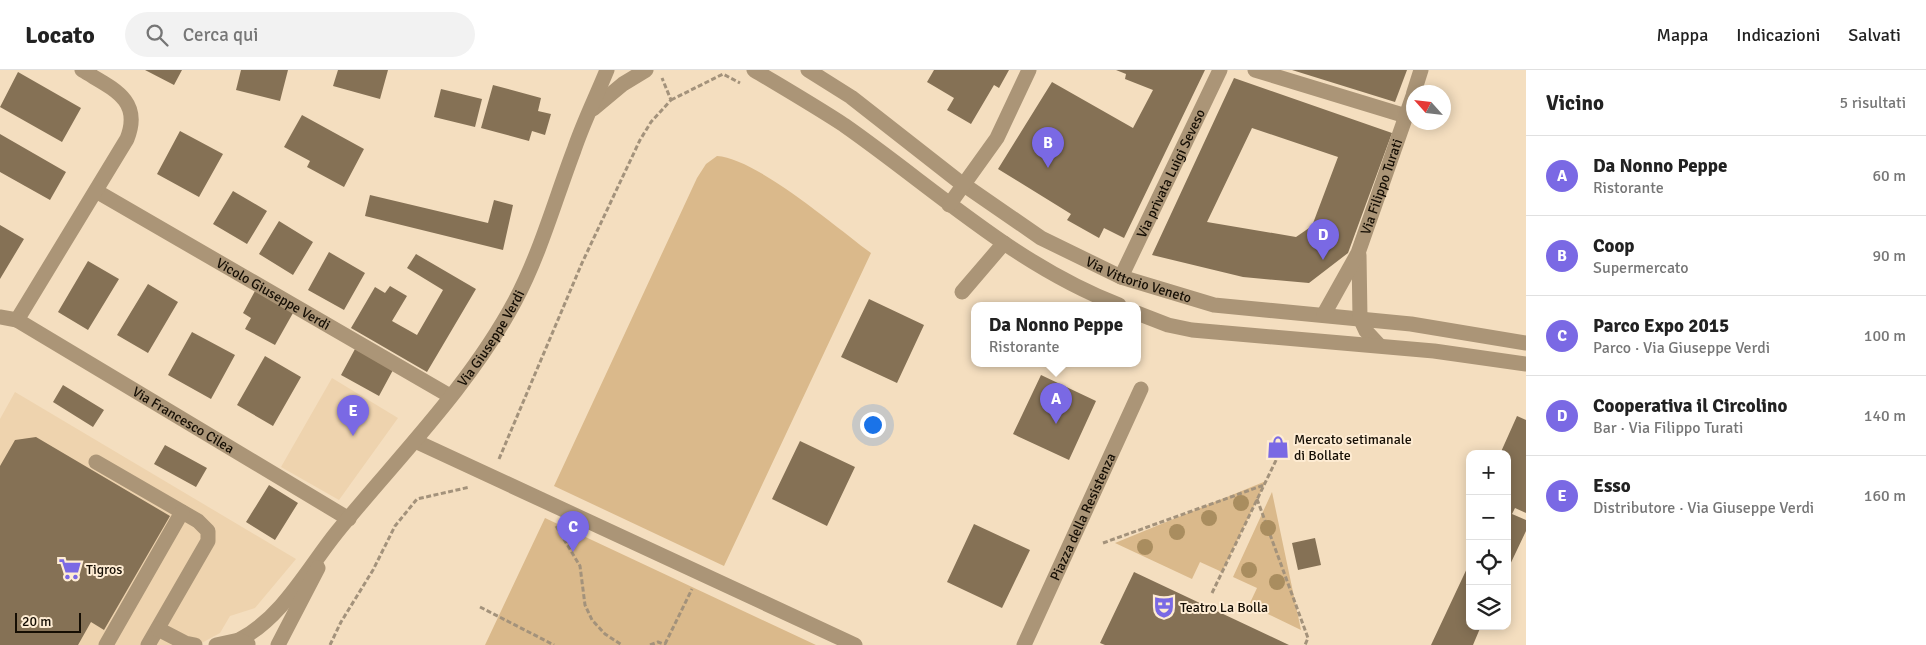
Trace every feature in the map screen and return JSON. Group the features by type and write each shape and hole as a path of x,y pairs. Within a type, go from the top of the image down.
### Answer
{"street":[{"path":"17,320 127,139 132,126 131,112 126,100 82,70"},
{"name":"Via Giuseppe Verdi","path":"216,645 245,643 280,607 338,532 415,441 450,396 506,317 525,282 607,70"},
{"name":"Via Giuseppe Verdi","path":"590,112 623,84 646,70"},
{"name":"Via Vittorio Veneto","path":"754,70 844,125 950,205 1028,260 1113,302"},
{"name":"Via Vittorio Veneto","path":"808,70 851,97 965,186 1041,238 1121,277 1214,305 1324,314 1431,326 1526,343"},
{"path":"950,205 997,138 1029,70"},
{"name":"Via privata Luigi Seveso","path":"1121,277 1220,70"},
{"path":"1255,70 1406,116"},
{"name":"Via Filippo Turati","path":"1416,85 1421,70"},
{"name":"Via Filippo Turati","path":"1324,314 1358,253 1406,116"},
{"name":"Vicolo Giuseppe Verdi","path":"96,190 450,396"},
{"path":"962,292 1004,243"},
{"name":"Via Filippo Turati","path":"1358,253 1360,318 1366,331 1378,345"},
{"path":"1141,314 1192,330 1378,345 1526,364"},
{"name":"Via Francesco Cilea","path":"0,317 17,320 349,519"},
{"name":"Piazza della Resistenza","path":"1024,645 1141,389"},
{"path":"415,441 855,645"},
{"path":"96,462 198,521 208,531 208,541 149,645"},
{"path":"106,645 182,512"},
{"name":"Via Giuseppe Verdi","path":"278,645 338,532"},
{"path":"158,629 186,643 195,645"}],"path":[{"path":"330,645 341,622 373,570 395,526 417,499 474,486 497,463 582,263 640,140 651,122 671,100 662,79"},
{"path":"1212,593 1280,452"},
{"path":"1103,543 1264,485"},
{"path":"1256,499 1308,638 1304,645"},
{"path":"552,506 557,530 580,566 585,605 592,620 605,634 622,645"},
{"path":"650,645 658,642 665,645 700,574"},
{"path":"480,608 554,645"}],"shaded area":[{"path":"717,156 753,168 774,181 871,253 724,566 554,486 697,178 706,164"},
{"path":"332,378 398,418 339,500 281,467"},
{"path":"15,392 296,559 255,608 230,616 220,633 198,645 0,645 0,419"},
{"path":"1266,481 1222,572 1200,562 1192,579 1115,543"},
{"path":"1272,492 1301,630 1249,605 1257,588 1233,577"},
{"path":"545,518 816,645 485,645"}],"building":[{"path":"145,70 182,70 174,85"},
{"path":"241,70 288,70 280,101 236,90"},
{"path":"338,70 388,70 380,99 333,86"},
{"path":"934,70 1009,70 999,88 994,85 971,124 947,110 954,98 927,82"},
{"path":"1116,70 1205,70 1124,238 1104,228 1099,238 1067,220 1071,214 998,169 1052,82 1133,128 1153,90 1125,79 1126,74"},
{"path":"1292,70 1407,70 1395,102"},
{"path":"18,72 81,108 62,142 0,107"},
{"path":"1234,78 1392,133 1348,253 1309,283 1243,277 1152,255","holes":["1252,128 1338,157 1312,226 1296,237 1207,222"]},
{"path":"493,85 541,98 538,111 551,114 545,135 532,131 529,141 481,128"},
{"path":"441,89 482,99 475,127 434,117"},
{"path":"302,115 364,149 344,187 307,167 310,161 284,147"},
{"path":"180,131 223,154 199,197 157,174"},
{"path":"0,134 66,172 50,200 0,172"},
{"path":"233,191 267,211 247,244 213,224"},
{"path":"370,195 488,223 494,200 513,205 503,250 365,216"},
{"path":"279,221 313,242 293,275 259,254"},
{"path":"0,225 24,239 0,279"},
{"path":"329,252 365,273 344,310 308,290"},
{"path":"416,254 476,289 427,372 351,328 375,287 385,293 390,286 407,296 392,321 417,335 443,290 407,268"},
{"path":"88,261 119,279 88,330 58,312"},
{"path":"148,284 178,302 148,353 117,335"},
{"path":"255,291 293,313 275,345 245,329 251,318 243,313"},
{"path":"869,299 924,325 897,383 841,357"},
{"path":"192,332 235,355 211,399 168,375"},
{"path":"355,349 393,370 379,396 341,375"},
{"path":"265,356 301,377 273,426 237,405"},
{"path":"1041,375 1096,401 1069,460 1013,434"},
{"path":"63,385 104,410 93,427 53,402"},
{"path":"1517,416 1526,420 1526,513 1515,508 1512,514 1526,520 1526,531 1511,563 1511,450 1502,450"},
{"name":"Tigros","path":"36,437 170,516 104,630 91,622 78,645 0,645 0,466 15,440"},
{"path":"800,441 855,467 827,526 772,499"},
{"path":"165,445 207,468 196,487 154,464"},
{"path":"269,485 298,503 275,540 246,522"},
{"path":"974,524 1030,550 1002,608 947,582"},
{"path":"1315,538 1321,565 1298,570 1292,543"},
{"path":"1466,571 1466,630 1479,630 1473,645 1431,645"},
{"name":"Teatro La Bolla","path":"1134,572 1289,645 1105,645 1100,643"}],"place":[{"name":"Coop","path":"1048,168"},
{"name":"Cooperativa il Circolino","path":"1323,260"},
{"name":"Da Nonno Peppe","path":"1056,424"},
{"name":"Esso","path":"353,436"},
{"name":"Mercato setimanale di Bollate","path":"1278,447"},
{"name":"Parco Expo 2015","path":"573,552"},
{"name":"Tigros","path":"70,569"},
{"name":"Teatro La Bolla","path":"1164,607"}]}
